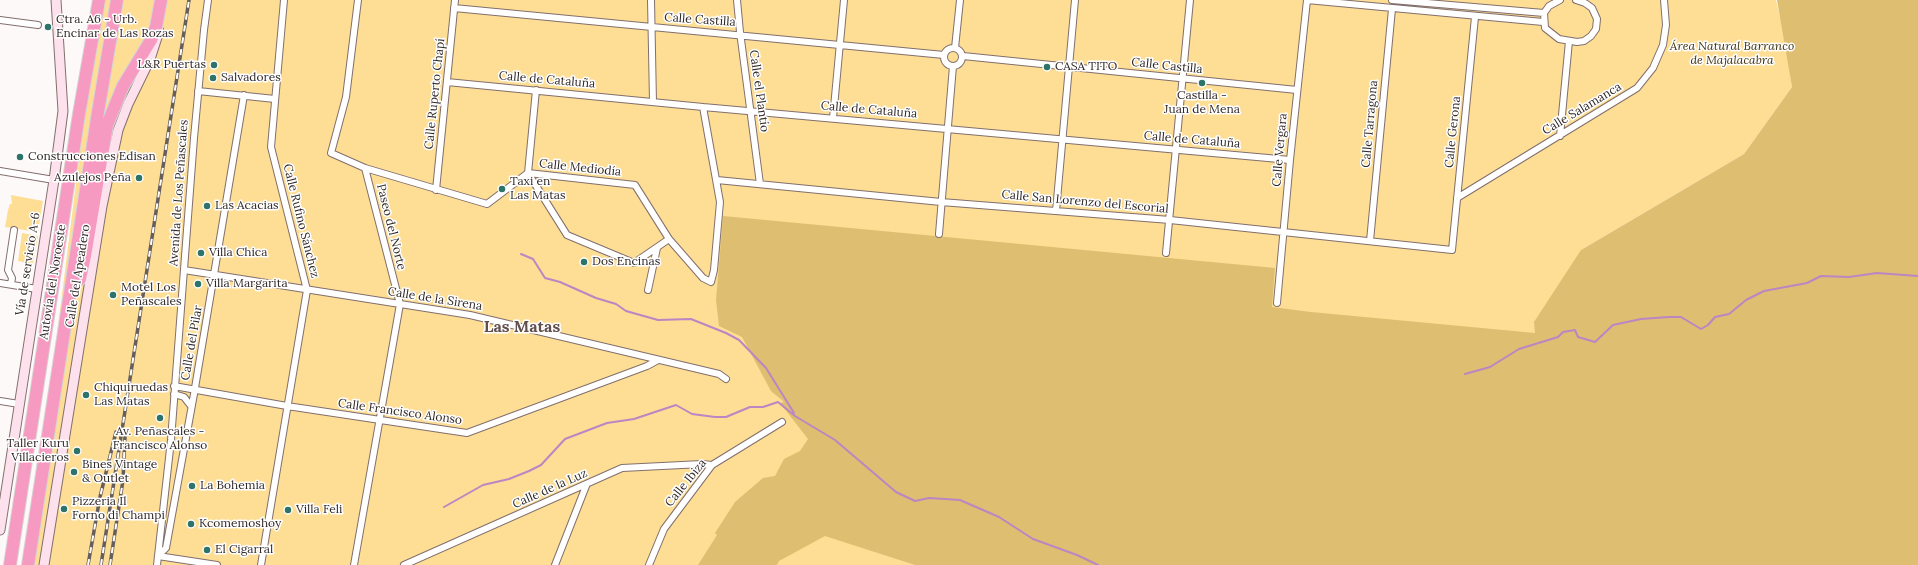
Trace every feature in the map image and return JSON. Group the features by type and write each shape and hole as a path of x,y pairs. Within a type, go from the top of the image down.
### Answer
{"highway":[{"name":"Autovía del Noroeste","path":"10,565 79,114 99,0"},
{"name":"Autovía del Noroeste","path":"28,565 98,112 117,0"},
{"path":"58,371 85,256 107,125 123,86 151,40 156,27 161,0"}],"street":[{"name":"Vía de servicio A-6","path":"0,530 36,288 54,180 63,111 56,0"},
{"name":"Calle del Apeadero","path":"44,565 102,206 118,130 156,43 161,26 165,0"},
{"name":"Avenida de Los Peñascales","path":"157,565 174,394 198,91 208,0"},
{"name":"Calle Rufino Sánchez","path":"261,565 307,290 271,147 284,0"},
{"path":"358,0 346,97 331,152 365,168"},
{"name":"Calle Ruperto Chapí","path":"436,190 455,0"},
{"path":"651,0 653,102"},
{"name":"Calle el Plantío","path":"737,0 740,34 760,184"},
{"path":"833,118 844,0"},
{"path":"956,48 960,0"},
{"path":"1056,211 1061,140 1075,0"},
{"path":"1166,253 1190,0"},
{"path":"1307,0 1475,17 1543,22"},
{"name":"Calle Vergara","path":"1277,303 1307,0"},
{"path":"1392,0 1544,13"},
{"path":"1560,0 1549,6 1544,13 1543,22 1545,28 1553,36 1570,41 1584,41 1594,32 1597,24 1596,13 1585,3 1576,0"},
{"name":"Calle Salamanca","path":"1457,198 1637,88 1653,68 1663,45 1666,24 1664,0"},
{"name":"Calle Castilla","path":"454,8 652,28 740,34 840,46 944,55"},
{"name":"Calle Tarragona","path":"1370,241 1392,9"},
{"name":"Calle Gerona","path":"1452,250 1475,17"},
{"path":"0,20 38,25"},
{"path":"1560,136 1570,41"},
{"path":"956,48 961,51 963,56 960,63 953,66 946,62 944,55 948,49 956,48"},
{"name":"Calle Castilla","path":"963,56 1068,68 1297,90"},
{"path":"939,234 953,66"},
{"name":"Calle de Cataluña","path":"447,82 703,107 751,110 1061,140 1290,160"},
{"path":"536,90 528,173 567,235 634,264 669,239"},
{"path":"198,91 275,99"},
{"name":"Calle del Pilar","path":"158,556 166,548 195,389 244,95"},
{"path":"703,107 717,180"},
{"name":"Calle Mediodía","path":"365,168 487,204 528,173 635,185 669,239 703,278 711,282 714,270 720,202 717,180"},
{"name":"Paseo del Norte","path":"354,565 400,304 365,168"},
{"path":"0,171 54,180"},
{"name":"Calle San Lorenzo del Escorial","path":"717,180 941,202 1170,220 1452,250"},
{"path":"11,284 12,278 8,270 14,230"},
{"path":"648,290 657,248"},
{"name":"Calle de la Sirena","path":"184,270 470,315 719,374 726,379"},
{"path":"0,283 36,288"},
{"name":"Calle Francisco Alonso","path":"174,386 287,406 467,433 640,369 658,360"},
{"name":"Calle del Pilar","path":"174,394 184,397 191,406"},
{"path":"0,401 19,404"},
{"name":"Calle Ibiza","path":"650,565 664,529 712,466 782,422"},
{"name":"Calle de la Luz","path":"404,565 586,486 622,468 702,464 712,466"},
{"path":"555,565 586,486"},
{"path":"158,556 217,565"}],"green space":[{"name":"Área Natural Barranco de Majalacabra","path":"99,0 1776,0 1784,34 1792,87 1744,154 1581,250 1660,565 28,565"},
{"path":"11,195 43,201 38,232 5,227 8,210 10,204 12,204"},
{"path":"22,233 38,236 33,264 18,261"}],"shaded area":[{"path":"1777,0 1918,0 1918,565 915,565 825,536 779,561 777,565 698,565 717,535 715,533 735,502 763,478 775,476 784,459 800,451 808,439 780,403 784,402 771,391 742,337 719,326 716,300 723,216 1275,268 1272,307 1535,333 1534,322 1581,250 1744,154 1792,87"}],"waterway":[{"path":"521,254 533,259 545,278 560,282 596,298 616,304 626,311 658,320 691,319 726,333 739,340 766,368 794,413"},
{"path":"1465,374 1490,367 1519,349 1558,337 1563,332 1575,330 1578,337 1595,342 1613,325 1641,319 1669,317 1681,317 1701,329 1708,325 1715,317 1729,314 1746,300 1764,291 1807,283 1821,276 1849,277 1877,273 1918,276"},
{"path":"444,507 483,485 509,479 541,465 565,439 607,423 634,419 676,405 692,414 726,417 750,407 763,407 778,402 795,416 835,440 896,492 915,501 929,498 960,500 999,517 1033,539 1077,555 1098,565"}],"railway":[{"path":"101,565 189,0"},
{"path":"88,565 100,497 116,432"},
{"path":"110,565 123,480 125,437"}],"place":[{"name":"Ctra. A6 - Urb. Encinar de Las Rozas","path":"48,27"},
{"name":"L&R Puertas","path":"214,65"},
{"name":"CASA TITO","path":"1047,67"},
{"name":"Salvadores","path":"213,78"},
{"name":"Castilla - Juan de Mena","path":"1202,83"},
{"name":"Construcciones Edisan","path":"20,157"},
{"name":"Azulejos Peña","path":"139,178"},
{"name":"Taxi en Las Matas","path":"502,189"},
{"name":"Las Acacias","path":"207,206"},
{"name":"Villa Chica","path":"201,253"},
{"name":"Dos Encinas","path":"584,262"},
{"name":"Villa Margarita","path":"198,284"},
{"name":"Motel Los Peñascales","path":"113,295"},
{"name":"Chiquiruedas Las Matas","path":"86,395"},
{"name":"Av. Peñascales - Francisco Alonso","path":"160,418"},
{"name":"Taller Kuru Villacieros","path":"77,451"},
{"name":"Bines Vintage & Outlet","path":"74,472"},
{"name":"La Bohemia","path":"192,486"},
{"name":"Pizzeria Il Forno di Champi","path":"64,509"},
{"name":"Villa Feli","path":"288,510"},
{"name":"Kcomemoshoy","path":"191,524"},
{"name":"El Cigarral","path":"207,550"}],"district":[{"name":"Las Matas","path":"522,327"}]}
